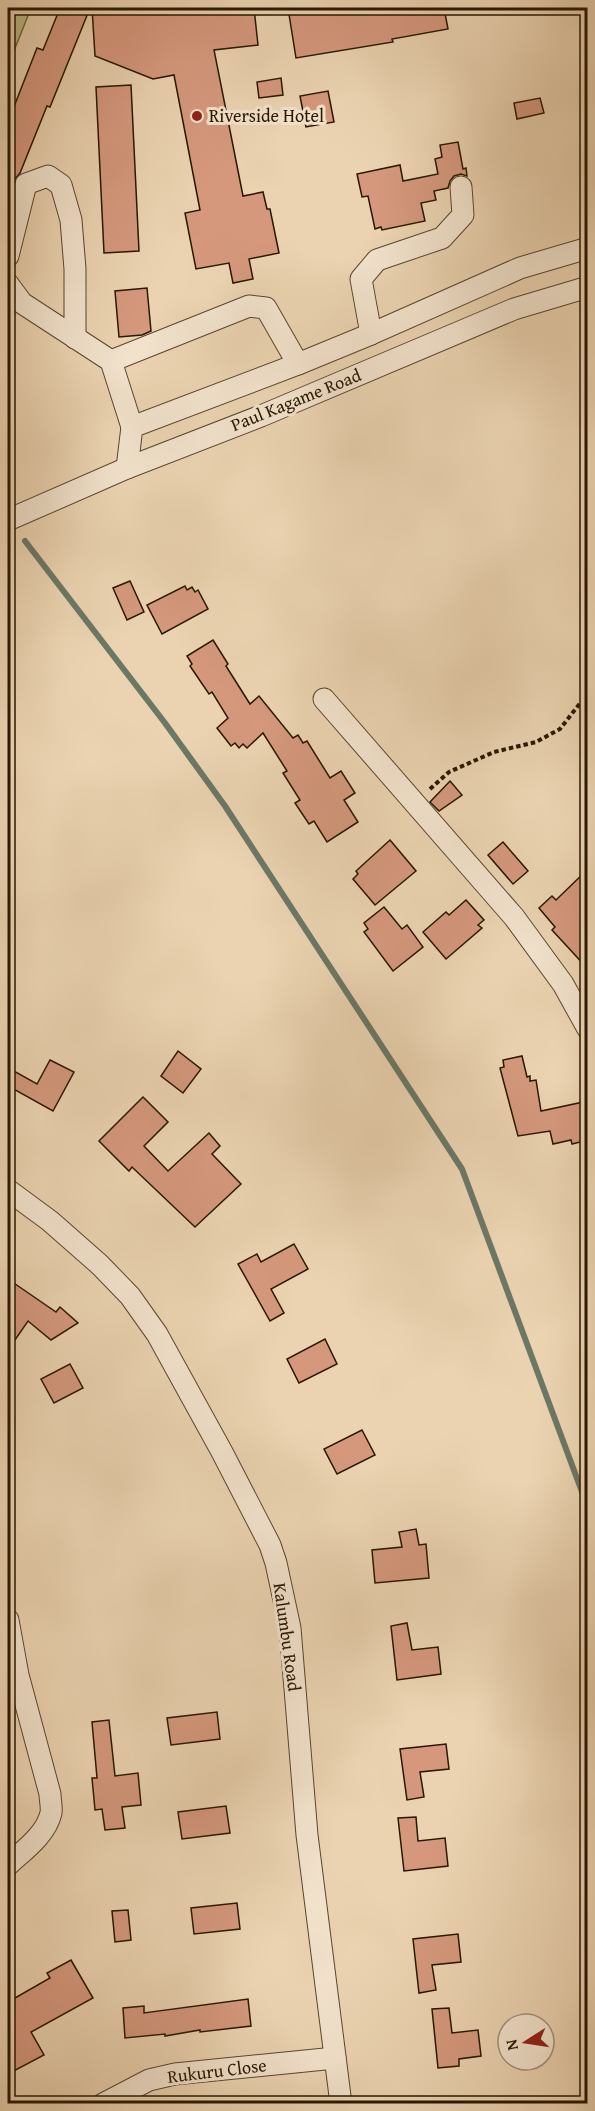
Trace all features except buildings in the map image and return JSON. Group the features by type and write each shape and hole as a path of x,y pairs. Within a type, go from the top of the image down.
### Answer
{"street":[{"path":"8,256 26,184 48,176 61,185 71,220 75,269 75,338"},
{"path":"371,334 361,279 377,260 442,238 463,215 461,187"},
{"path":"132,427 298,364 520,268 588,248"},
{"path":"8,284 22,303 111,361 132,427 127,468"},
{"name":"Paul Kagame Road","path":"8,520 127,468 261,416 514,309 588,287"},
{"path":"111,361 249,306 266,308 298,364"},
{"path":"324,699 514,917 563,984 588,1029"},
{"name":"Kalumbu Road","path":"8,1190 50,1221 100,1265 136,1305 157,1334 270,1545 290,1628 307,1835 341,2103"},
{"path":"8,1620 18,1675 50,1794 52,1811 48,1824 40,1834 8,1865"},
{"name":"Rukuru Close","path":"103,2103 149,2080 175,2074 335,2058"}],"path":[{"path":"412,802 449,772 494,752 536,742 560,729 588,693"}],"shaded area":[{"path":"8,8 31,8 8,66"}],"waterway":[{"path":"25,541 165,723 225,806 462,1169 588,1508"}],"place":[{"name":"Riverside Hotel","path":"197,116"}]}
